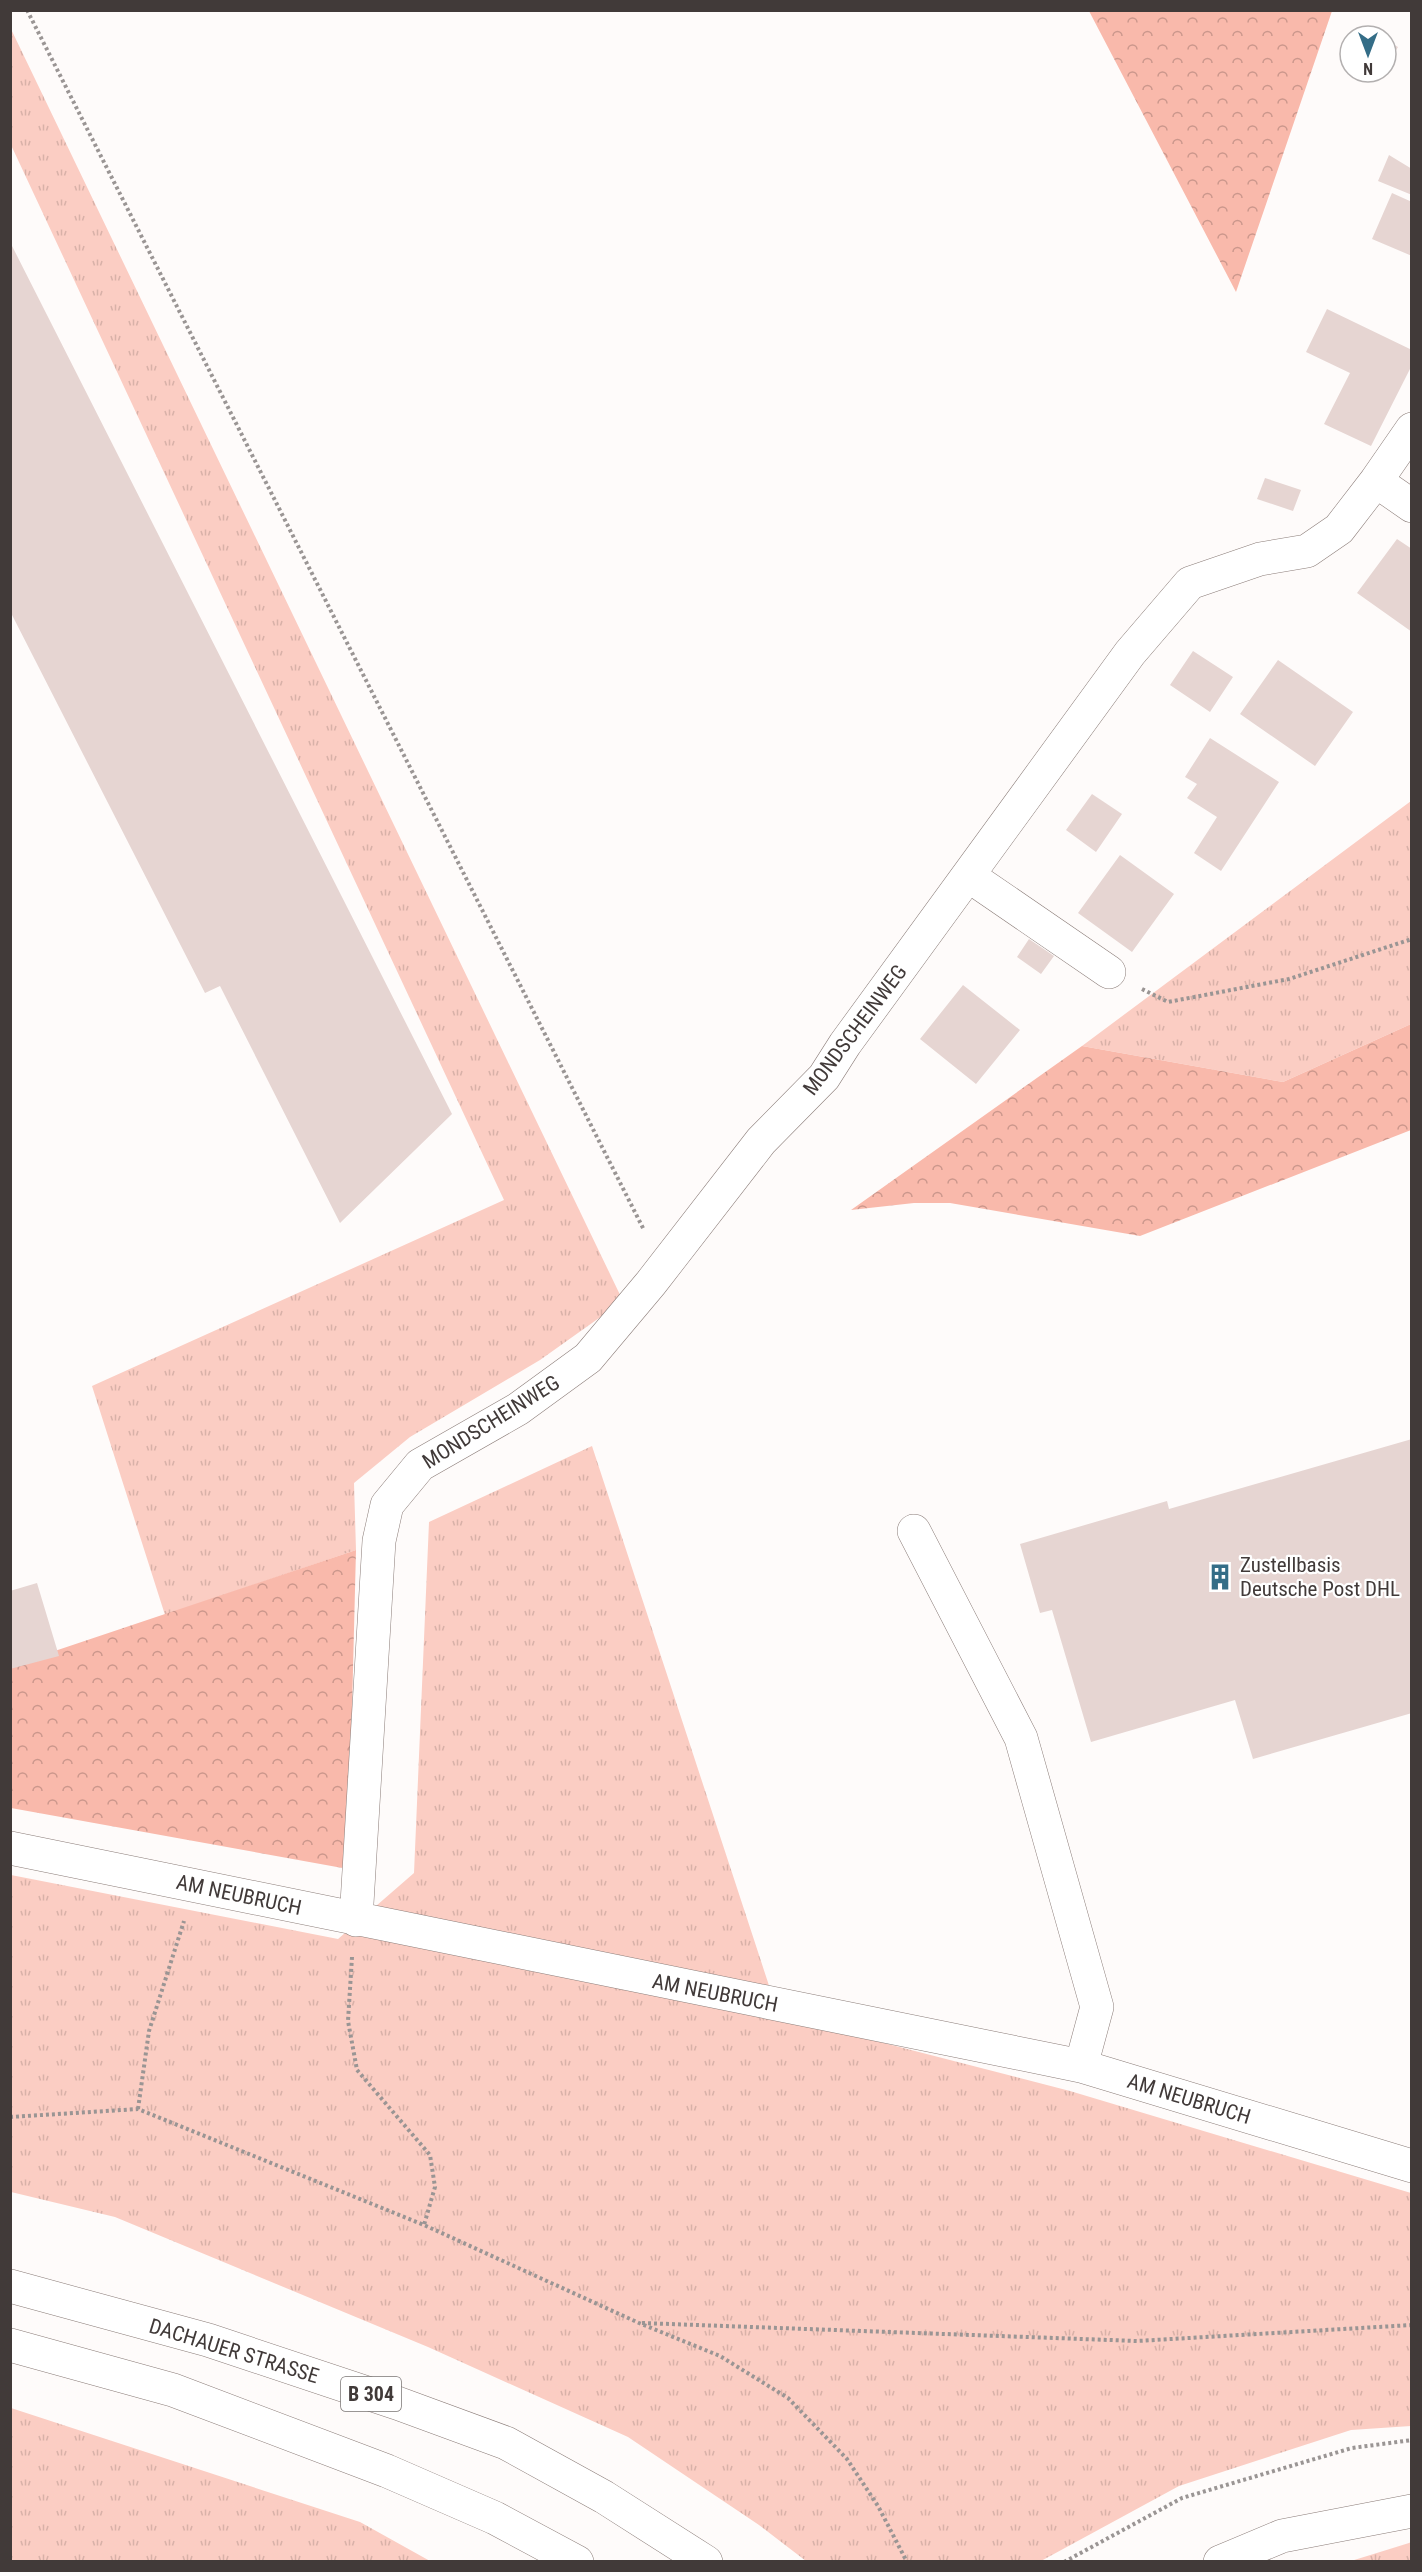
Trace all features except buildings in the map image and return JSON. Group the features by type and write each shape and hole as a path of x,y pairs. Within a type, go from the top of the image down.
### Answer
{"street":[{"name":"MONDSCHEINWEG","path":"356,1920 379,1541 387,1505 420,1465 518,1409 588,1358 651,1283 760,1141 824,1077 845,1044 1130,653 1190,583 1260,559 1307,551 1339,529 1412,429"},
{"path":"1376,481 1412,506"},
{"path":"969,876 1108,972"},
{"path":"914,1531 1021,1738 1097,2007 1081,2066"},
{"name":"AM NEUBRUCH","path":"10,1848 1081,2066 1412,2166"},
{"name":"DACHAUER STRASSE","path":"10,2286 208,2340 397,2403 506,2443 604,2497 706,2562"},
{"path":"10,2345 173,2390 355,2459 495,2518 577,2562"},
{"path":"1220,2562 1282,2536 1412,2511"}],"path":[{"path":"27,10 651,1245 651,1283"},
{"path":"1108,972 1168,1002 1289,978 1412,939"},
{"path":"138,2109 149,2031 195,1885"},
{"path":"356,1920 348,2021 357,2070 430,2155 435,2187 424,2225"},
{"path":"10,2117 138,2109 424,2225 639,2323 720,2356 788,2398 847,2459 878,2506 907,2562"},
{"path":"639,2323 1137,2341 1412,2325"},
{"path":"1064,2562 1182,2498 1352,2448 1412,2440"}],"green space":[{"path":"1089,11 1332,11 1236,292"},
{"path":"10,27 623,1301 540,1360 410,1437 354,1483 356,1550 165,1615 92,1386 504,1200 11,145"},
{"path":"1411,801 1411,1024 1283,1082 1082,1046"},
{"path":"1411,1024 1411,1130 1140,1236 950,1203 914,1203 851,1210 1082,1046 1283,1082"},
{"path":"592,1446 779,2016 1070,2091 1411,2193 1411,2426 1351,2430 1179,2486 1041,2561 806,2561 759,2525 628,2437 428,2347 115,2217 11,2192 11,1875 338,1939 414,1873 429,1522"},
{"path":"356,1550 348,1869 11,1808 10,1666"},
{"path":"11,2408 360,2522 430,2561 11,2561"},
{"path":"1411,2542 1411,2561 1351,2561 1409,2543"}],"place":[{"name":"Zustellbasis Deutsche Post DHL","path":"1220,1577"}]}
